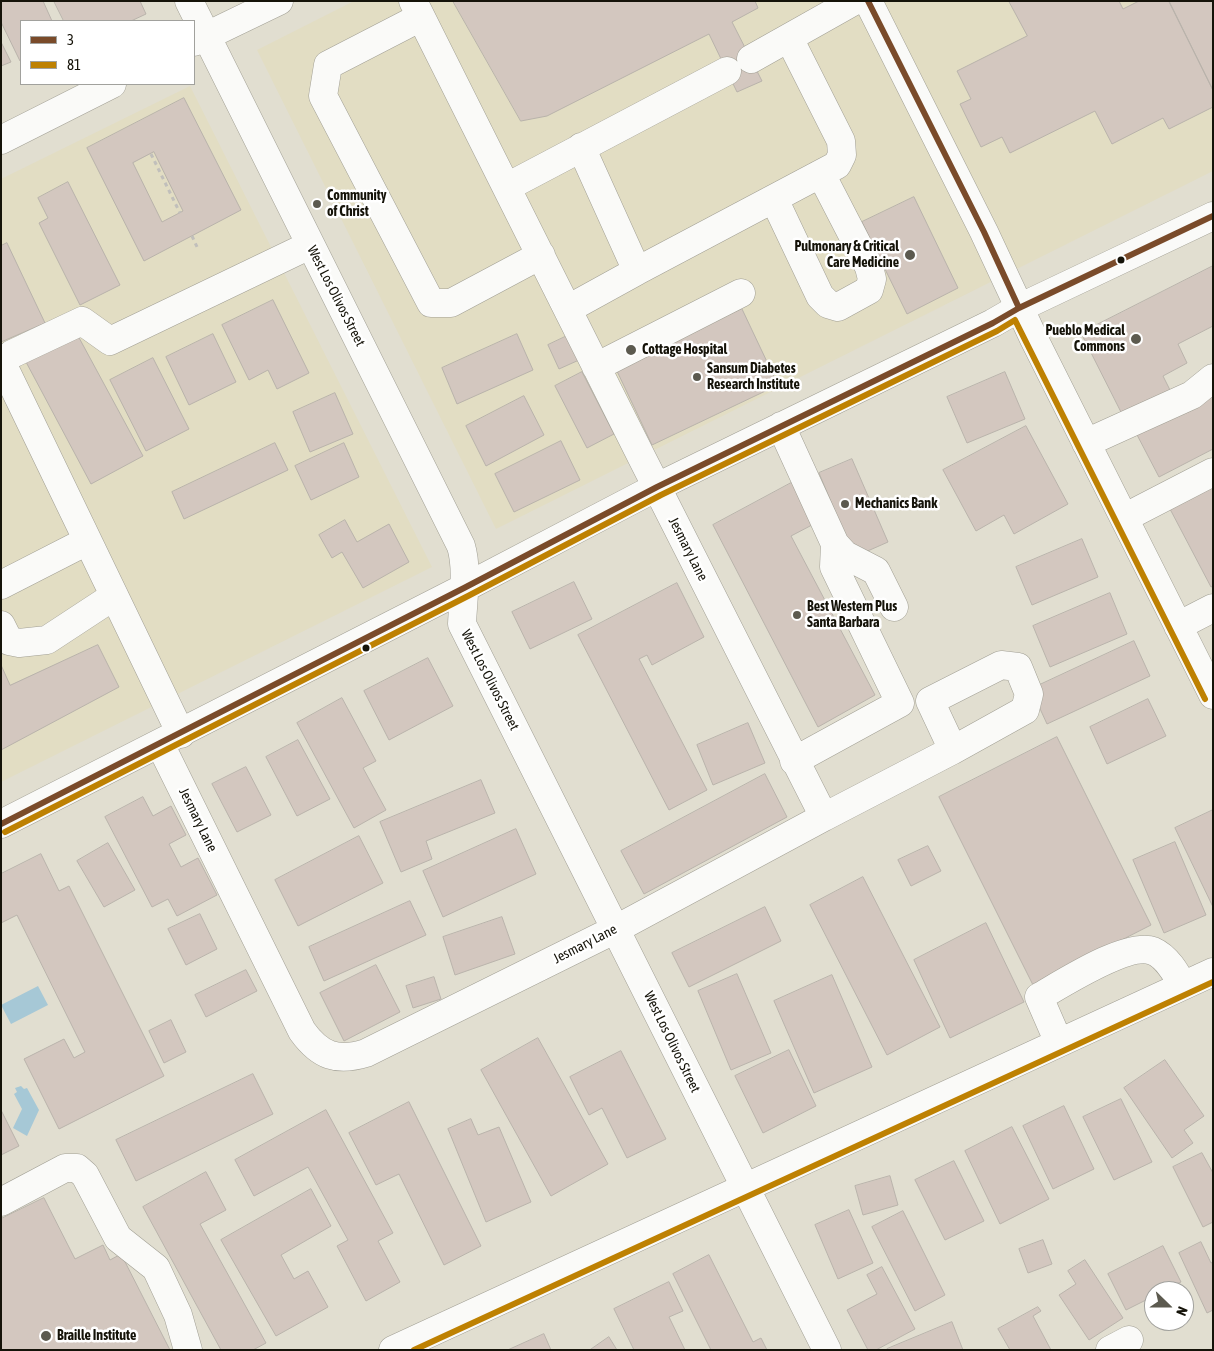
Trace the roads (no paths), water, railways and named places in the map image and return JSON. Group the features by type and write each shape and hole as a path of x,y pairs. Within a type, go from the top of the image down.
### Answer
{"street":[{"name":"West Los Olivos Street","path":"189,1 194,20"},
{"path":"200,39 279,1"},
{"path":"506,187 739,65 854,1"},
{"path":"868,1 1178,626 1206,665 1213,696"},
{"path":"417,9 328,65 323,96 431,303 451,303 541,255"},
{"name":"Jesmary Lane","path":"2,363 114,596 170,739 302,1031 311,1044 323,1052 337,1057 352,1057 366,1053 616,929 824,817 794,761 417,9"},
{"name":"West Los Olivos Street","path":"195,22 200,39 310,244 462,546 464,588 462,624 827,1350"},
{"path":"568,309 837,165 842,155 841,141 789,38"},
{"path":"1,140 110,85"},
{"path":"581,147 637,272"},
{"path":"774,199 820,296 828,304 838,307 869,290 872,279 869,267 821,174"},
{"path":"1,824 464,588 657,487 984,327 1019,308 1213,216"},
{"path":"2,363 12,354 82,320 110,341 310,244"},
{"path":"596,367 741,293"},
{"path":"1086,443 1192,395 1213,378"},
{"path":"781,426 835,544 845,555 876,571 894,607"},
{"path":"1124,518 1213,472"},
{"path":"1,585 87,541"},
{"path":"794,761 900,703 834,567 835,544"},
{"path":"1,625 9,641 19,643 47,640 114,596"},
{"path":"1178,626 1213,608"},
{"path":"824,817 953,750"},
{"path":"1060,1042 1039,997 1087,969 1131,951 1152,950 1166,960 1183,986"},
{"path":"394,1350 1213,972"},
{"path":"1,1202 65,1168 78,1168 85,1174 118,1238 156,1268 178,1315 188,1350"}],"water":[{"path":"38,986 48,1005 11,1024 1,1005"},
{"path":"21,1086 24,1089 27,1088 39,1110 27,1136 13,1128 22,1109 14,1094 17,1092 15,1088"}],"place":[{"name":"Community of Christ","path":"317,204"},
{"name":"Pulmonary & Critical Care Medicine","path":"910,255"},
{"name":"Pueblo Medical Commons","path":"1136,339"},
{"name":"Cottage Hospital","path":"631,350"},
{"name":"Sansum Diabetes Research Institute","path":"697,377"},
{"name":"Mechanics Bank","path":"845,504"},
{"name":"Best Western Plus Santa Barbara","path":"797,615"},
{"name":"Braille Institute","path":"46,1336"}]}
